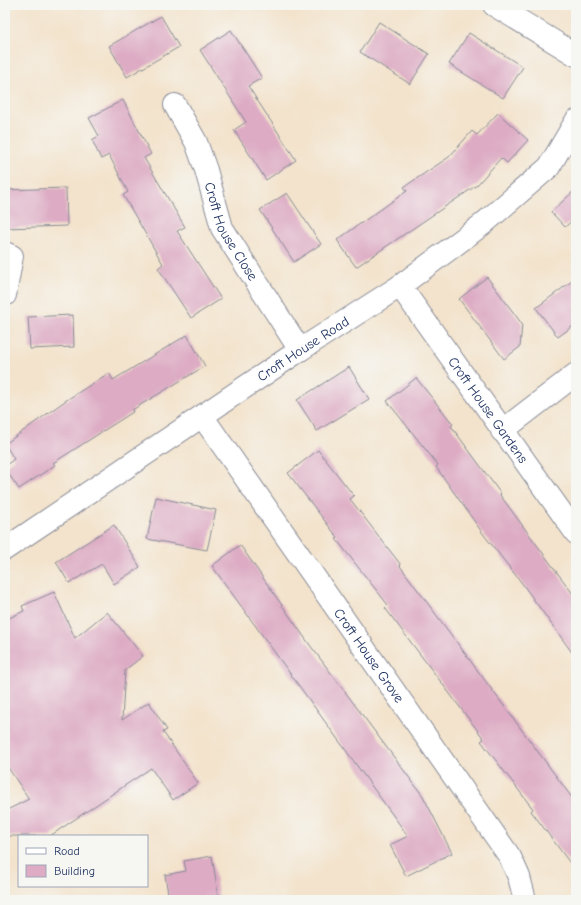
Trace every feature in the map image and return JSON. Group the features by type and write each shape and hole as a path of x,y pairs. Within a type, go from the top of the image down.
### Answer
{"street":[{"path":"494,5 576,55"},
{"name":"Croft House Close","path":"175,105 196,142 206,170 222,228 300,350"},
{"name":"Croft House Road","path":"5,549 300,350 400,286 483,224 548,168 576,121"},
{"path":"5,253 12,256 5,295"},
{"name":"Croft House Gardens","path":"400,286 576,533"},
{"path":"502,431 576,374"},
{"name":"Croft House Grove","path":"202,416 510,857 519,877 525,900"}],"building":[{"path":"161,16 179,47 127,77 109,46"},
{"path":"379,22 429,54 410,84 360,52"},
{"path":"231,30 262,78 248,86 296,160 266,180 234,130 246,122 200,50"},
{"path":"469,33 523,67 503,98 449,64"},
{"path":"123,100 151,154 144,158 185,227 177,231 221,299 191,318 158,268 163,264 123,195 128,192 109,155 101,159 92,140 99,136 89,118"},
{"path":"498,113 528,140 507,163 501,158 477,185 356,267 337,240 407,191 404,187 449,157 472,131 477,135"},
{"path":"66,188 67,226 5,228 5,190"},
{"path":"576,189 576,217 565,227 551,212"},
{"path":"287,193 321,244 294,262 260,210"},
{"path":"487,277 522,324 520,347 504,359 459,299"},
{"path":"576,278 576,324 558,337 536,308"},
{"path":"73,315 74,347 30,349 28,317"},
{"path":"187,335 205,366 132,410 133,412 53,463 55,465 19,489 5,469 5,466 14,459 5,444 65,401 109,373 113,380"},
{"path":"349,367 369,399 317,431 297,400"},
{"path":"416,378 453,424 451,426 576,598 576,658 521,582 484,535 436,467 438,465 387,401"},
{"path":"318,450 354,496 350,499 401,565 400,566 576,803 576,871 531,811 533,809 481,741 484,739 385,608 388,605 336,539 338,538 288,473"},
{"path":"156,497 216,510 207,550 147,539"},
{"path":"114,525 140,567 114,584 102,564 69,583 56,562"},
{"path":"240,545 307,641 423,796 452,853 406,876 390,845 408,836 212,566"},
{"path":"54,592 75,638 107,612 143,656 125,670 122,720 149,702 167,730 163,732 198,783 173,800 151,768 51,835 5,836 5,811 29,799 5,763 5,620 24,611 22,606"},
{"path":"212,856 219,900 169,900 165,875 186,871 184,861"}]}
